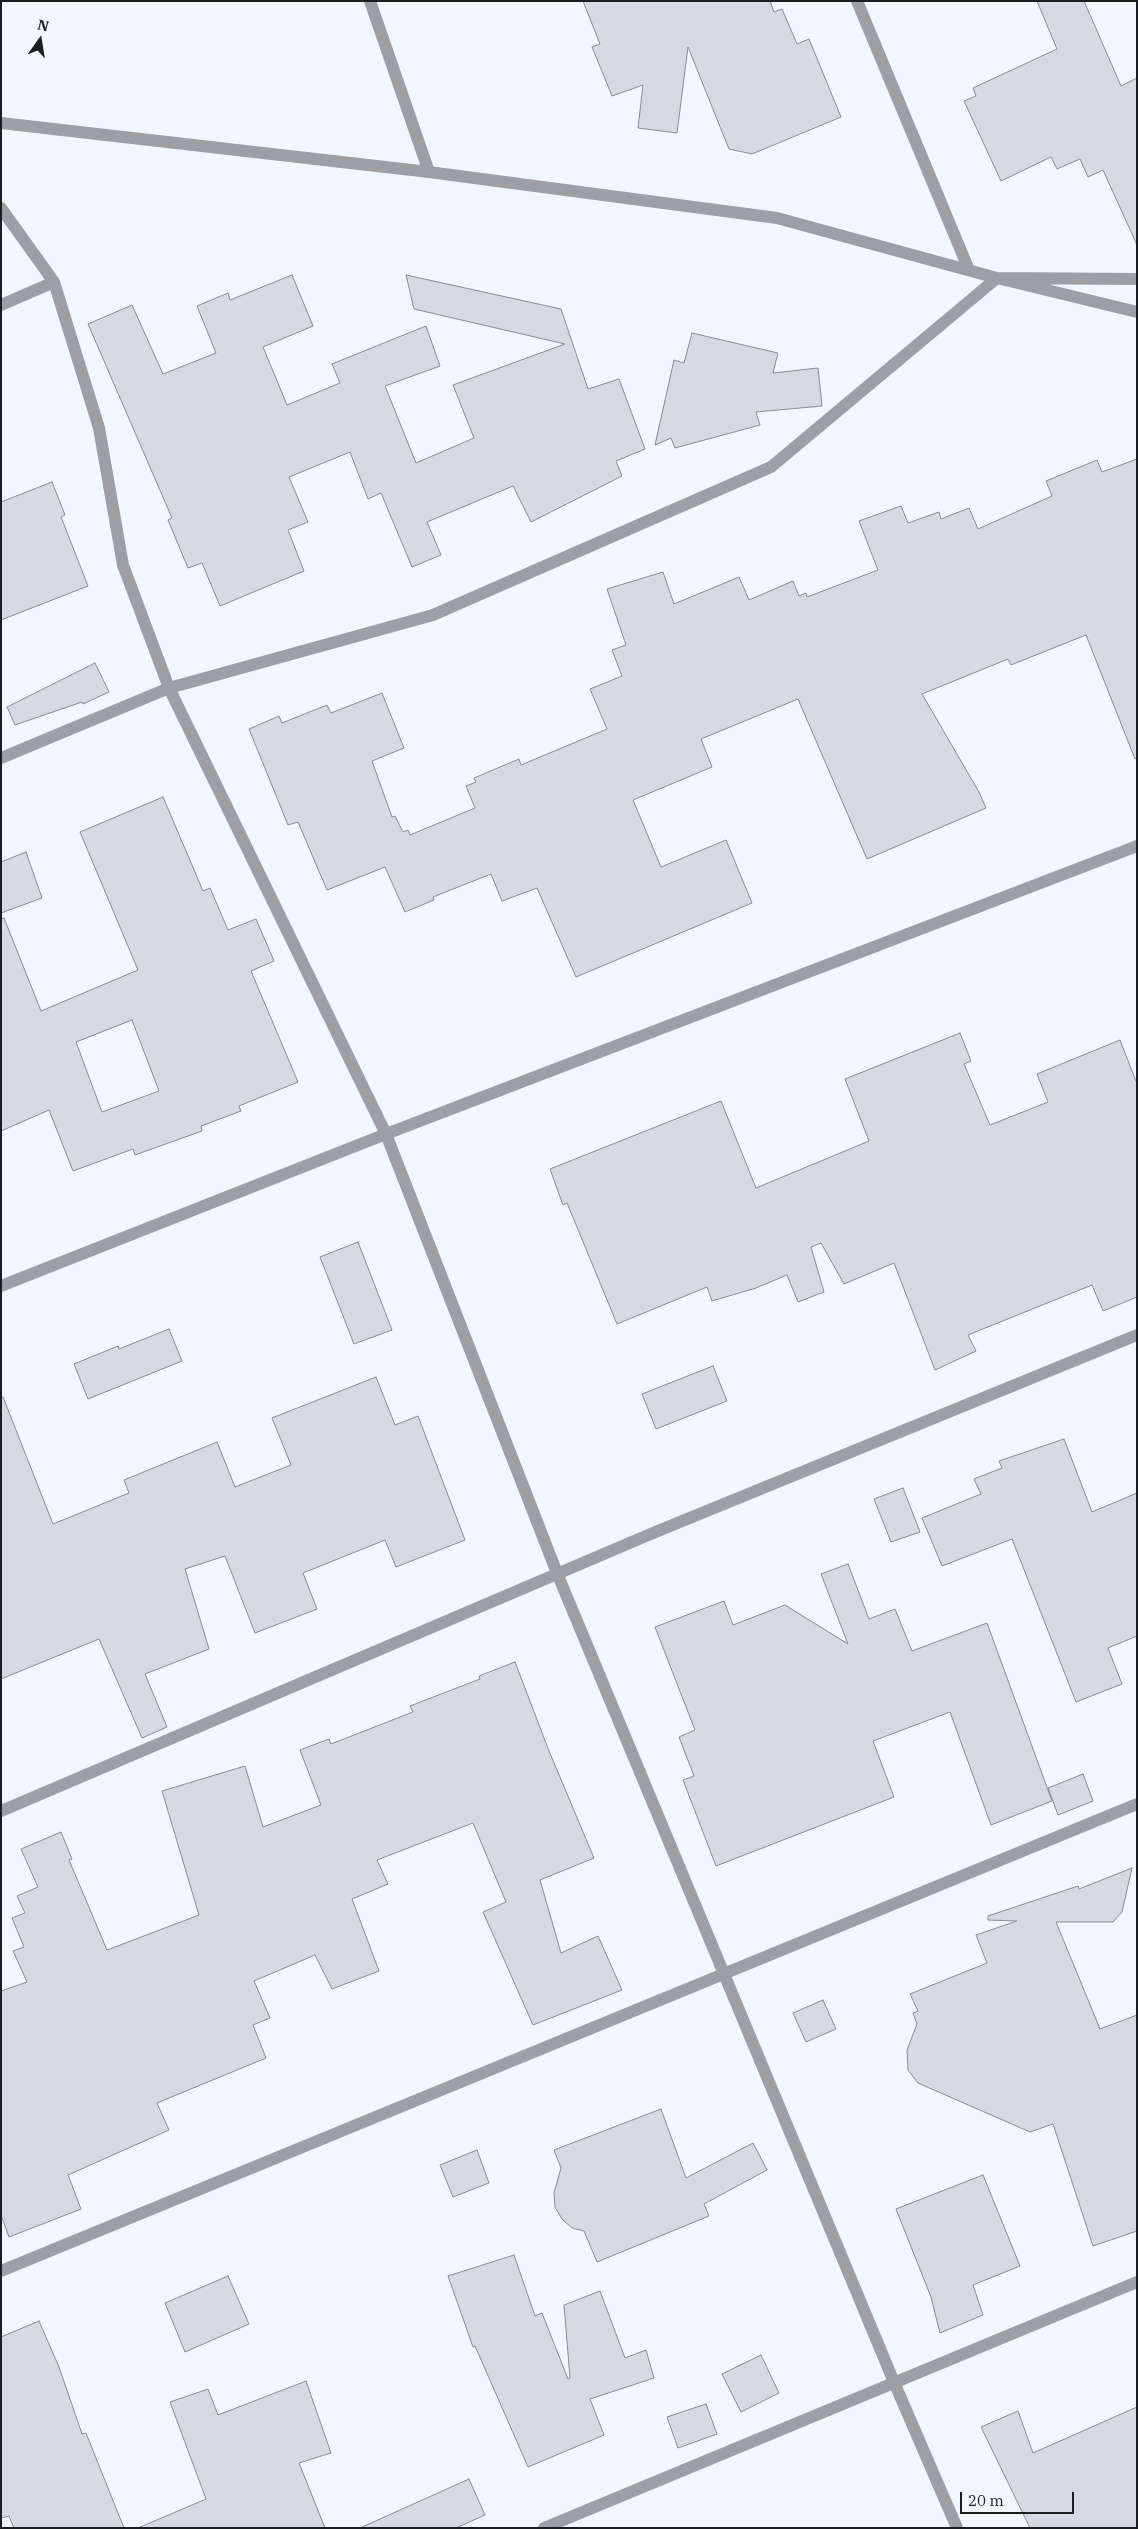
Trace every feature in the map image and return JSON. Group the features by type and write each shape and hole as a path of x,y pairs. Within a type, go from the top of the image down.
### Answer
{"street":[{"path":"370,1 429,172"},
{"path":"857,1 969,270"},
{"path":"1,122 429,172 777,218 997,278 1137,312"},
{"path":"1,208 54,282 100,428 123,565 169,688 386,1134 557,1573 894,2382 957,2528"},
{"path":"1,758 169,688 433,615 771,467 997,278 1137,279"},
{"path":"1,305 54,282"},
{"path":"1,1286 386,1134 1137,846"},
{"path":"1,1811 557,1573 1137,1335"},
{"path":"1,2270 1137,1804"},
{"path":"544,2528 1137,2282"}],"building":[{"path":"583,1 770,1 774,12 782,9 797,44 809,39 841,117 752,154 729,149 688,47 677,133 638,128 643,85 612,96 592,47 600,44"},
{"path":"1037,1 1084,1 1121,86 1137,78 1137,245 1103,170 1088,177 1080,159 1057,169 1051,157 1001,181 964,101 976,96 973,88 1057,49"},
{"path":"292,275 313,326 263,347 287,405 340,383 332,364 426,326 440,366 385,386 416,463 474,438 453,385 565,344 414,309 406,275 561,309 588,389 619,379 645,449 616,461 622,476 531,522 513,486 427,522 441,555 412,567 381,493 368,499 350,452 289,477 308,522 288,530 304,571 220,606 202,563 188,568 168,520 172,518 88,324 132,305 163,374 216,353 197,306 228,293 230,300"},
{"path":"692,333 778,353 773,373 818,368 822,406 756,412 760,425 675,448 671,438 655,445 674,360 684,363"},
{"path":"1137,459 1137,758 1135,759 1086,635 1011,665 1008,659 922,694 979,792 986,808 867,859 798,699 701,739 712,767 633,800 661,867 726,840 752,903 576,977 537,888 502,901 491,874 433,897 434,900 405,912 385,867 327,890 298,822 288,825 249,729 279,716 282,723 327,705 331,713 382,693 404,748 372,761 392,817 395,816 403,832 408,830 410,835 475,808 466,786 476,782 474,778 519,759 521,765 607,729 590,689 622,676 612,650 626,645 607,589 663,572 674,604 739,577 749,600 793,581 799,596 806,593 807,597 878,570 859,521 901,506 908,523 939,512 941,519 969,508 978,529 1052,496 1046,481 1097,460 1102,472"},
{"path":"52,482 65,515 61,517 88,586 1,620 1,502"},
{"path":"95,663 109,692 83,704 82,702 15,725 7,707"},
{"path":"163,797 203,891 210,888 228,930 256,919 274,961 251,971 298,1082 239,1106 241,1111 201,1126 202,1131 135,1155 133,1149 73,1171 49,1110 1,1131 1,919 4,918 41,1011 138,970 80,832","holes":["132,1020 159,1091 102,1112 76,1042"]},
{"path":"26,852 42,898 1,913 1,862"},
{"path":"960,1033 971,1061 964,1064 990,1125 1048,1102 1037,1074 1120,1040 1137,1084 1137,1297 1103,1311 1092,1285 968,1335 976,1351 935,1370 894,1263 844,1284 821,1243 811,1247 824,1292 798,1302 787,1275 756,1288 712,1301 707,1287 617,1324 567,1203 563,1205 550,1169 721,1101 756,1188 869,1141 845,1079"},
{"path":"358,1242 392,1330 354,1344 320,1257"},
{"path":"169,1329 182,1361 88,1399 74,1364 118,1346 119,1349"},
{"path":"713,1366 727,1401 656,1429 642,1394"},
{"path":"376,1377 395,1425 418,1416 465,1540 396,1567 385,1540 303,1573 317,1609 255,1633 225,1556 185,1569 209,1649 145,1674 167,1727 142,1738 99,1639 1,1679 1,1397 3,1397 53,1524 129,1493 124,1480 217,1442 235,1487 291,1465 272,1418"},
{"path":"1064,1439 1092,1512 1137,1493 1137,1636 1108,1648 1122,1684 1076,1702 1012,1539 942,1566 922,1518 981,1494 974,1479 1002,1468 999,1461"},
{"path":"903,1488 920,1532 891,1542 874,1499"},
{"path":"848,1564 869,1619 895,1609 912,1651 987,1623 1052,1801 991,1825 950,1712 873,1741 894,1797 716,1866 683,1780 694,1776 679,1737 695,1730 655,1627 724,1601 733,1625 785,1605 848,1644 821,1574"},
{"path":"515,1662 549,1751 594,1858 540,1880 561,1953 598,1936 622,1990 533,2025 483,1912 506,1902 473,1823 377,1860 388,1884 352,1899 379,1971 332,1989 315,1955 254,1981 270,2018 253,2025 266,2058 157,2103 169,2130 68,2175 81,2209 9,2237 1,2215 1,1991 27,1982 13,1951 24,1947 12,1918 25,1913 17,1896 38,1887 21,1849 61,1832 72,1859 69,1860 107,1950 199,1915 162,1791 245,1766 263,1827 321,1805 300,1750 329,1739 331,1744 413,1712 410,1706 480,1679 479,1676"},
{"path":"1083,1774 1093,1801 1058,1815 1048,1788"},
{"path":"1132,1868 1122,1912 1113,1922 1056,1922 1100,2029 1137,2015 1137,2231 1093,2246 1053,2124 1030,2132 918,2083 908,2070 907,2050 917,2024 913,2013 918,2011 910,1994 987,1963 976,1935 1017,1921 988,1920 988,1916 1078,1886 1079,1889"},
{"path":"823,2000 836,2029 806,2042 793,2013"},
{"path":"661,2109 686,2178 753,2143 767,2170 704,2204 709,2216 597,2262 584,2231 572,2228 562,2219 555,2207 554,2193 561,2168 554,2150"},
{"path":"477,2150 489,2183 453,2197 440,2165"},
{"path":"983,2175 1020,2266 973,2285 983,2315 940,2333 931,2297 896,2209"},
{"path":"514,2255 535,2316 542,2313 568,2379 570,2378 564,2305 600,2291 625,2358 646,2350 654,2378 590,2399 604,2435 528,2467 475,2346 473,2347 448,2276"},
{"path":"228,2276 249,2324 185,2352 165,2303"},
{"path":"39,2321 59,2367 82,2434 86,2433 124,2528 14,2528 9,2516 1,2518 1,2337"},
{"path":"761,2355 779,2393 741,2412 722,2374"},
{"path":"306,2381 331,2453 299,2463 325,2528 138,2528 206,2499 170,2402 208,2389 218,2415"},
{"path":"706,2404 717,2434 678,2448 667,2417"},
{"path":"1137,2407 1137,2528 1030,2528 981,2427 1018,2411 1033,2453"},
{"path":"469,2479 485,2515 456,2528 360,2528"}]}
